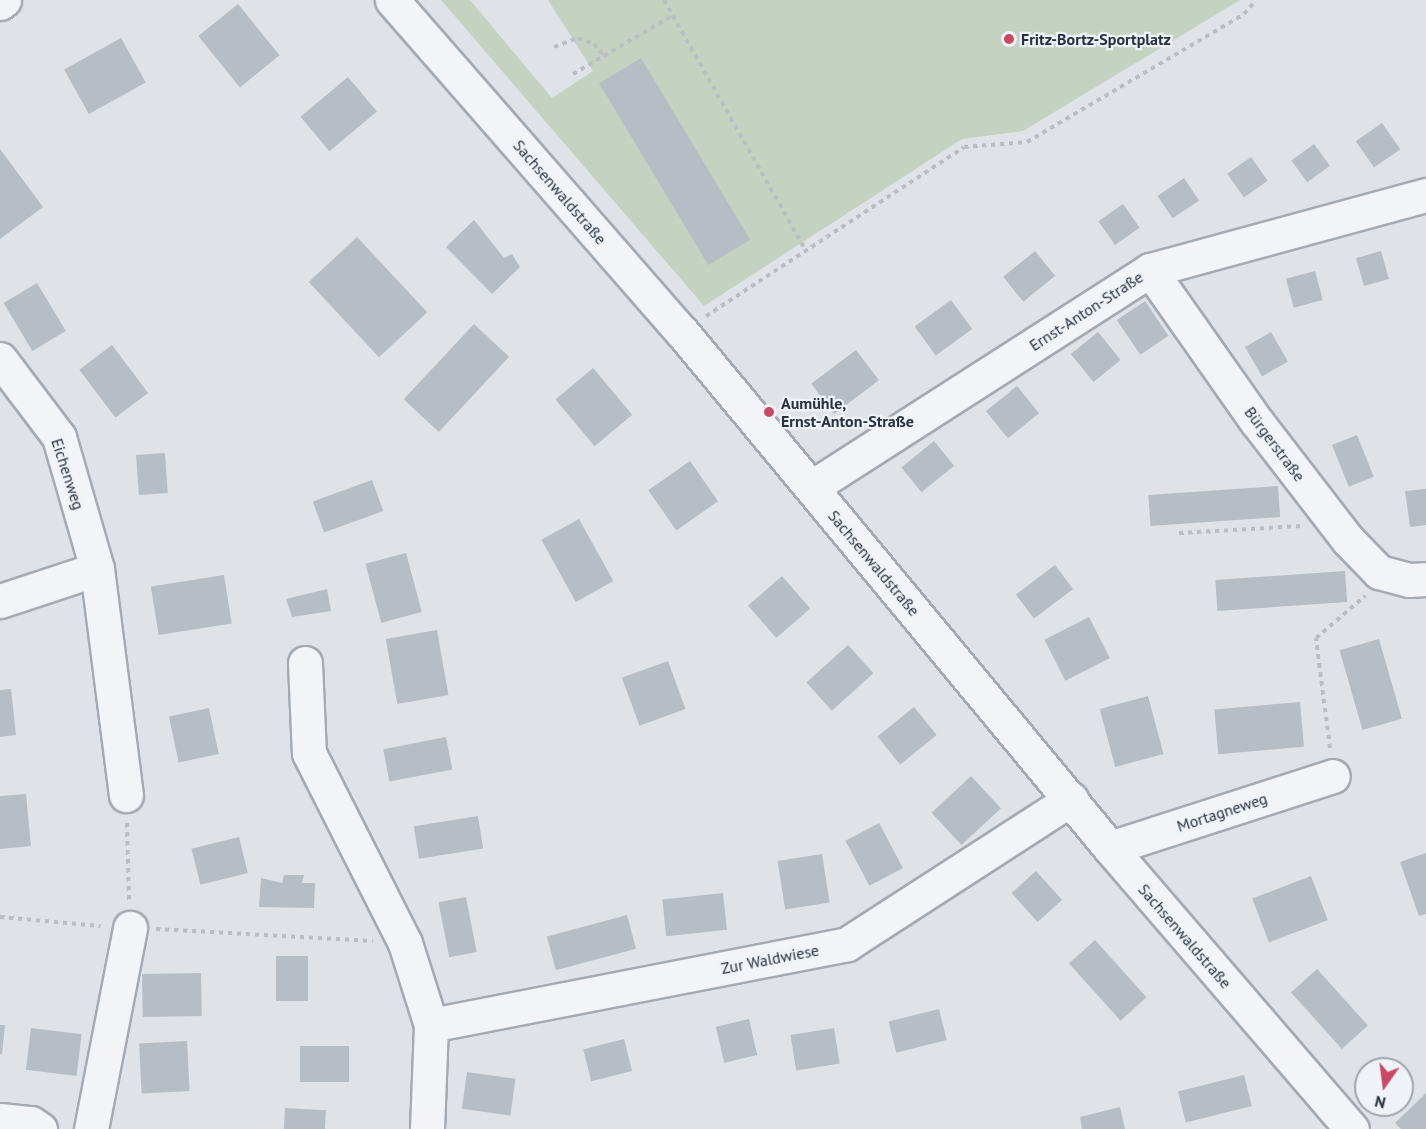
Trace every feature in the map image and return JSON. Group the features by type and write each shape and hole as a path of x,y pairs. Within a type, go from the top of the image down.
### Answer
{"street":[{"path":"0,3 4,0"},
{"name":"Sachsenwaldstraße","path":"392,0 682,332 1110,848 1348,1128"},
{"name":"Ernst-Anton-Straße","path":"812,487 1150,270 1426,195"},
{"name":"Bürgerstraße","path":"1150,270 1257,422 1336,524 1379,572"},
{"name":"Eichenweg","path":"0,359 59,438 97,569 126,795"},
{"path":"0,602 97,569"},
{"path":"1379,572 1409,580 1426,579"},
{"path":"305,663 309,753 405,943 431,1025 427,1129"},
{"name":"Mortagneweg","path":"1110,848 1333,776"},
{"name":"Zur Waldwiese","path":"431,1025 847,944 1071,799"},
{"path":"91,1129 130,928"},
{"path":"0,1120 32,1123 40,1129"}],"path":[{"path":"664,0 806,251"},
{"path":"682,332 964,147 1027,142 1244,14 1256,0"},
{"path":"573,74 673,15"},
{"path":"554,47 578,38 594,44 604,56"},
{"path":"1179,533 1336,524"},
{"path":"1333,776 1316,638 1370,592 1379,572"},
{"path":"126,795 130,928"},
{"path":"0,917 130,928 405,943"}],"green space":[{"path":"441,0 470,0 552,98 593,71 548,0 1240,0 1023,131 962,139 704,306"}],"building":[{"path":"238,4 280,55 240,87 198,36"},
{"path":"121,38 146,83 89,114 64,70"},
{"path":"641,58 750,240 708,265 599,83"},
{"path":"348,77 377,111 329,151 301,117"},
{"path":"1382,123 1400,149 1374,168 1356,141"},
{"path":"1314,144 1330,166 1307,182 1291,160"},
{"path":"0,149 43,207 0,239"},
{"path":"1251,157 1268,181 1244,197 1227,174"},
{"path":"1184,178 1199,200 1173,218 1157,196"},
{"path":"1123,204 1140,228 1115,245 1098,221"},
{"path":"474,220 504,258 512,254 520,267 492,294 446,247"},
{"path":"357,237 427,312 379,357 309,282"},
{"path":"1035,251 1055,276 1023,302 1003,277"},
{"path":"1381,251 1389,279 1364,286 1356,258"},
{"path":"1315,271 1323,300 1294,308 1286,279"},
{"path":"37,283 66,331 32,351 4,303"},
{"path":"951,300 972,329 936,356 915,326"},
{"path":"1145,301 1168,336 1140,355 1117,320"},
{"path":"474,324 509,357 439,432 404,399"},
{"path":"1098,332 1121,360 1093,382 1071,354"},
{"path":"1271,332 1288,361 1262,376 1245,347"},
{"path":"112,345 148,393 115,418 79,370"},
{"path":"856,350 879,380 834,414 811,384"},
{"path":"593,368 632,415 595,446 555,399"},
{"path":"1017,386 1039,413 1008,438 986,411"},
{"path":"1357,435 1374,477 1349,487 1332,445"},
{"path":"934,441 954,466 921,492 901,467"},
{"path":"165,453 168,493 139,495 136,455"},
{"path":"690,461 718,501 676,530 648,490"},
{"path":"372,480 383,511 324,533 313,502"},
{"path":"1278,486 1280,517 1150,526 1148,495"},
{"path":"1426,489 1426,525 1410,527 1405,491"},
{"path":"579,519 613,581 576,602 541,540"},
{"path":"406,553 422,612 381,623 365,564"},
{"path":"1055,565 1073,589 1034,618 1016,594"},
{"path":"1345,571 1347,602 1217,611 1215,580"},
{"path":"224,575 232,623 159,635 151,587"},
{"path":"782,576 810,608 776,638 748,606"},
{"path":"327,589 331,611 292,617 286,599"},
{"path":"1089,617 1110,658 1065,681 1044,640"},
{"path":"437,630 448,695 397,704 386,639"},
{"path":"1379,639 1402,719 1362,730 1340,650"},
{"path":"848,645 873,673 832,711 806,682"},
{"path":"668,661 685,709 639,726 622,678"},
{"path":"11,689 16,735 0,737 0,690"},
{"path":"1148,696 1164,754 1115,767 1100,709"},
{"path":"1300,702 1304,747 1218,754 1214,709"},
{"path":"914,707 937,735 900,765 877,737"},
{"path":"209,708 219,754 179,762 169,717"},
{"path":"446,737 452,769 389,782 383,749"},
{"path":"971,776 1001,808 962,845 932,813"},
{"path":"26,794 31,846 0,849 0,796"},
{"path":"478,816 483,849 419,859 414,826"},
{"path":"879,823 903,868 869,886 845,841"},
{"path":"239,837 248,873 200,885 191,849"},
{"path":"1426,853 1426,914 1419,916 1400,862"},
{"path":"822,854 830,902 785,909 778,861"},
{"path":"1036,871 1062,900 1038,922 1011,893"},
{"path":"284,875 304,875 302,883 315,883 314,908 259,907 261,878 282,883"},
{"path":"1311,876 1328,920 1269,942 1252,899"},
{"path":"723,893 727,930 666,936 662,899"},
{"path":"466,897 477,952 449,957 439,902"},
{"path":"627,915 636,949 556,970 547,936"},
{"path":"1095,940 1147,997 1121,1021 1069,963"},
{"path":"276,956 308,956 308,1001 276,1001"},
{"path":"1317,969 1368,1025 1342,1049 1291,992"},
{"path":"201,973 202,1016 143,1017 142,974"},
{"path":"939,1009 947,1040 896,1053 889,1022"},
{"path":"749,1019 757,1055 724,1063 716,1027"},
{"path":"0,1025 5,1025 2,1054 0,1054"},
{"path":"31,1028 82,1034 77,1076 26,1070"},
{"path":"834,1028 840,1064 796,1070 791,1035"},
{"path":"624,1039 632,1071 591,1081 583,1049"},
{"path":"187,1041 190,1091 142,1093 139,1044"},
{"path":"300,1046 349,1046 349,1082 300,1082"},
{"path":"467,1072 516,1079 510,1115 462,1109"},
{"path":"1244,1075 1252,1106 1186,1123 1178,1091"},
{"path":"1426,1093 1426,1129 1401,1129 1395,1123 1401,1117 1414,1117 1414,1105"},
{"path":"1120,1107 1125,1129 1082,1129 1080,1117"},
{"path":"285,1108 326,1110 325,1129 284,1129"}],"place":[{"name":"Fritz-Bortz-Sportplatz","path":"1009,39"},
{"name":"Aumühle, Ernst-Anton-Straße","path":"769,412"}]}
